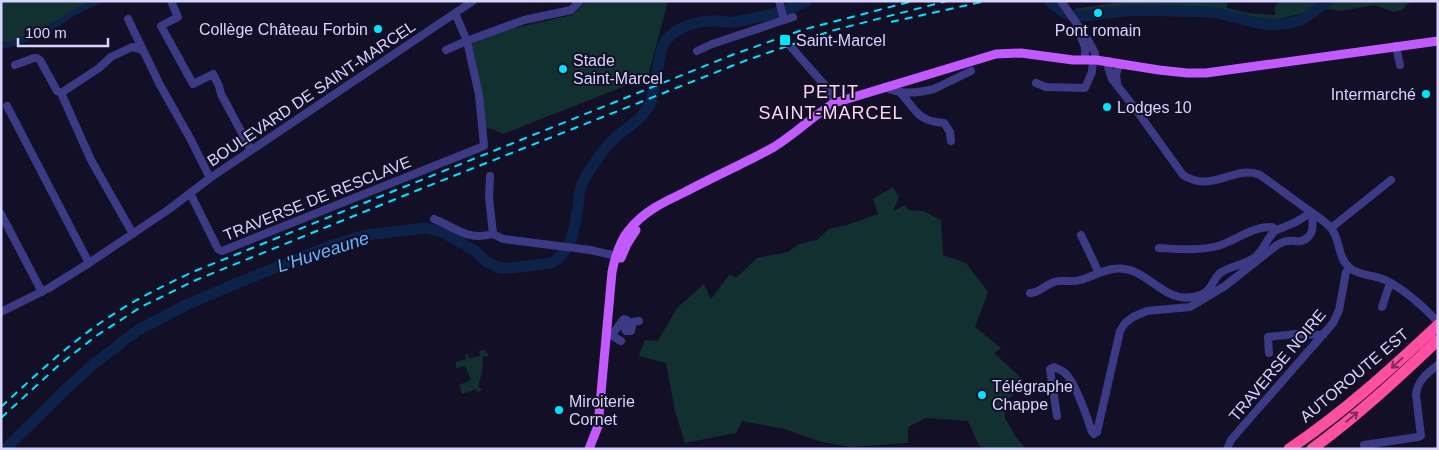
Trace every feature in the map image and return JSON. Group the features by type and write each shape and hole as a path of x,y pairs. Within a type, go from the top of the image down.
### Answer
{"highway":[{"name":"AUTOROUTE EST","path":"1289,449 1330,420 1436,329"},
{"name":"AUTOROUTE EST","path":"1312,449 1387,389 1436,329"}],"main road":[{"path":"595,449 602,428 611,335 612,272 622,240 640,218 661,203 774,148 834,103 996,54 1021,53 1072,60 1109,61 1159,70 1206,73 1438,40"},
{"path":"589,449 598,426 607,322 611,309"},
{"path":"607,322 611,335"}],"street":[{"path":"171,1 178,17 161,26 194,84 213,74 221,94 251,150"},
{"name":"BOULEVARD DE SAINT-MARCEL","path":"1,312 42,292 89,263 251,150 473,1"},
{"path":"446,50 524,20 571,10 580,1"},
{"path":"779,4 783,19"},
{"path":"1036,83 1046,87 1085,88 1092,72 1091,60 1095,53 1063,4"},
{"path":"455,13 467,41"},
{"path":"697,50 783,19 793,18"},
{"path":"128,19 160,85 210,178"},
{"name":"TRAVERSE DE RESCLAVE","path":"190,193 218,249 222,251 484,146 478,95 467,41"},
{"path":"1396,46 1400,64"},
{"path":"61,93 111,57 132,47 144,52"},
{"path":"791,47 828,88 834,103"},
{"path":"15,65 37,58 42,63 57,91 61,93 91,160 133,234"},
{"path":"1109,61 1108,67 1112,79 1179,170 1188,178 1197,181 1208,181 1236,174 1254,172 1260,175 1331,228 1342,258 1350,268 1360,273 1381,278 1390,283 1425,308 1436,329"},
{"path":"1118,85 1116,74 1120,63"},
{"path":"885,87 900,92 934,89 971,71"},
{"path":"900,92 913,110 922,118 944,123 950,132 951,141"},
{"path":"6,106 89,263"},
{"path":"490,176 489,197 493,234"},
{"path":"1331,228 1391,180"},
{"path":"1030,293 1035,293 1055,281 1078,281 1114,269 1128,270 1144,276 1176,297 1200,296 1205,293 1222,272 1245,263 1257,255 1273,232 1295,224 1311,212"},
{"path":"1057,416 1050,369 1054,367 1061,370 1071,380 1092,432 1094,434 1098,432 1120,331 1125,323 1147,311 1190,307 1225,286 1277,246 1284,242 1304,240 1314,227 1311,212"},
{"path":"1,214 42,292"},
{"path":"434,219 471,236 484,237 493,234 503,238 618,256"},
{"path":"1159,248 1210,248 1264,227 1272,227 1276,230"},
{"path":"1081,235 1099,273"},
{"name":"TRAVERSE NOIRE","path":"1227,449 1231,440 1244,424 1333,323 1336,318 1346,272 1350,268"},
{"path":"1382,307 1390,283"},
{"path":"621,341 611,335 616,331 622,320 627,320 625,329 629,332 633,322 639,321"},
{"path":"1269,352 1268,337 1322,334"},
{"path":"1364,445 1421,436 1416,388 1420,381 1438,365"}],"green space":[{"path":"1,1 98,1 78,8 24,39 1,43"},
{"name":"Stade Saint-Marcel","path":"587,1 668,1 648,77 503,134 493,129 485,128 470,45 506,30 572,15"},
{"path":"1125,1 1227,1 1227,8 1248,13 1275,15 1275,6 1280,1 1411,1 1402,10 1394,12 1374,5 1341,11 1330,9 1307,12 1279,19 1250,20 1226,12 1081,20 1074,9"},
{"path":"893,187 899,197 893,211 905,205 908,210 923,211 941,220 943,255 966,263 988,292 975,327 1001,348 994,353 1020,377 1013,396 1005,400 1005,418 1016,437 1026,449 986,449 979,446 968,421 926,418 908,427 908,443 850,447 822,442 784,429 742,421 736,433 685,443 675,411 666,363 639,356 645,340 658,341 677,308 704,284 711,299 730,274 736,278 757,258 788,252 799,244 817,240 829,229 878,214 873,199"},
{"path":"484,350 488,356 483,356 482,373 478,387 482,389 478,393 476,389 462,394 459,385 471,380 465,366 456,368 456,362 466,359 465,355 468,354 469,358 480,356 479,351"}],"waterway":[{"path":"1,46 40,34 79,10 100,1"},
{"name":"L'Huveaune","path":"5,449 95,363 138,330 186,305 332,245 366,235 426,228 442,232 474,250 487,262 500,268 551,263 564,253 571,239 580,189 588,173 611,142 638,119 651,102 662,47 665,41 682,28 703,21 733,22 752,19 807,1"},
{"name":"L'Huveaune","path":"1049,1 1065,13 1074,16 1131,10 1213,12 1271,25 1291,23 1303,19 1328,1"}],"railway":[{"path":"1,407 58,356 104,320 147,294 195,271 732,55 802,30 913,1"},
{"path":"1,418 58,366 96,336 141,307 196,280 747,60 831,31 947,1"},
{"path":"891,22 986,1"}],"place":[{"name":"Pont romain","path":"1098,13"},
{"name":"Collège Château Forbin","path":"378,29"},
{"name":"Saint-Marcel","path":"785,40"},
{"name":"Stade Saint-Marcel","path":"563,69"},
{"name":"Intermarché","path":"1426,94"},
{"name":"Lodges 10","path":"1107,107"},
{"name":"Télégraphe Chappe","path":"982,395"},
{"name":"Miroiterie Cornet","path":"559,410"}],"district":[{"name":"PETIT SAINT-MARCEL","path":"831,102"}]}
